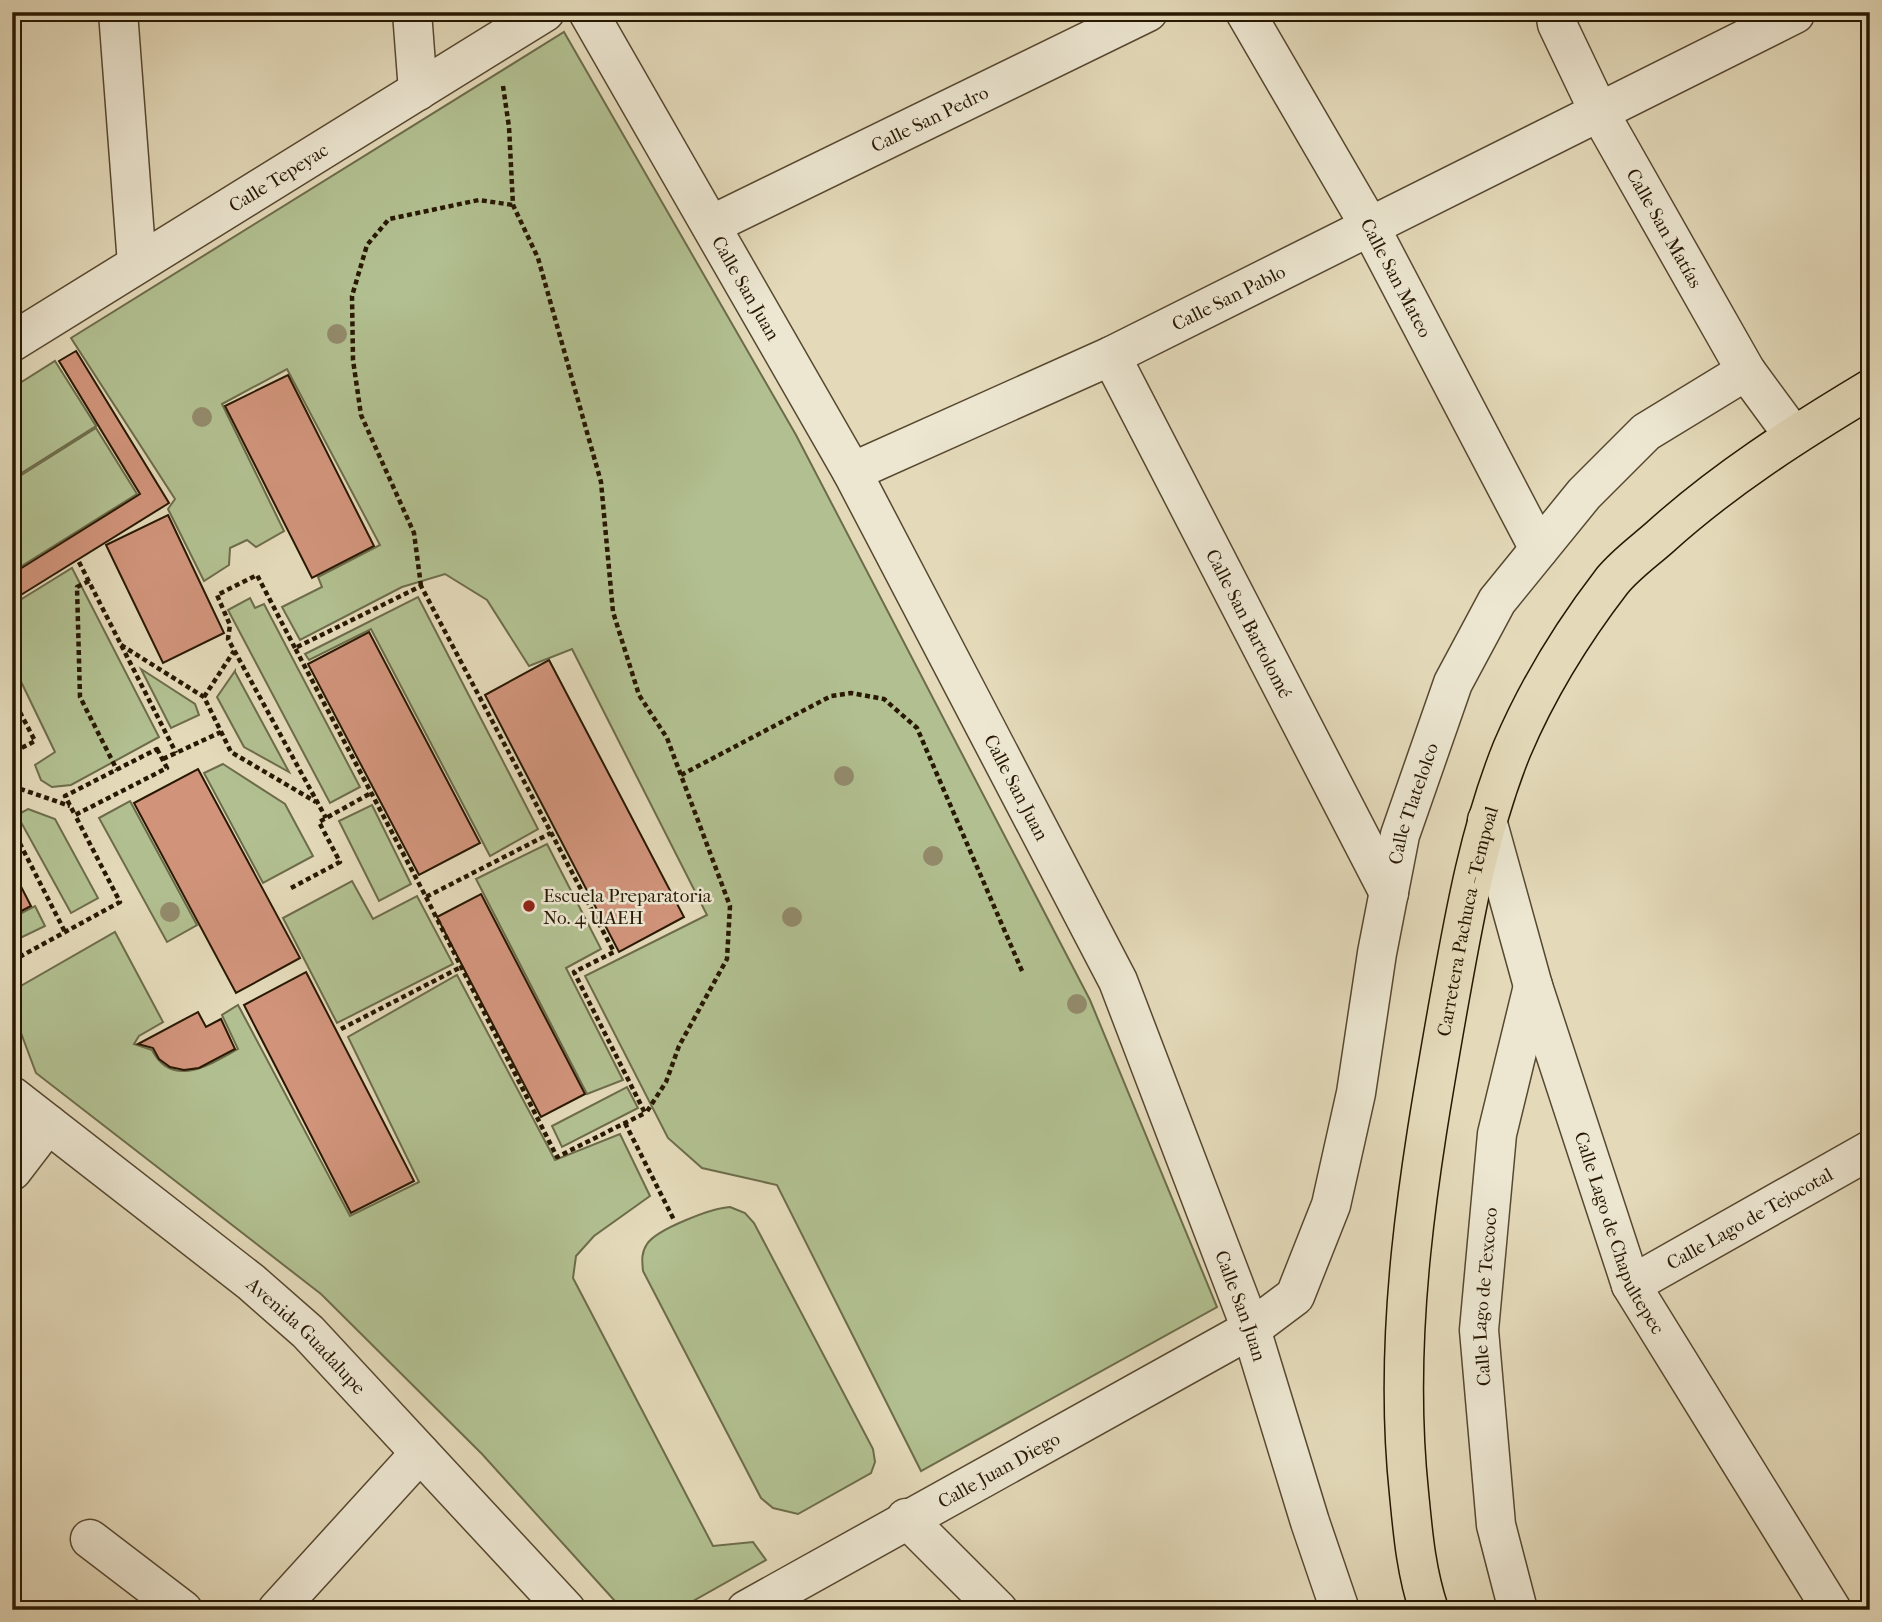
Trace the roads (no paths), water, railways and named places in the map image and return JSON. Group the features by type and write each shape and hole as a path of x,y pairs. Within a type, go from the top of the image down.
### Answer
{"main road":[{"name":"Carretera Pachuca - Tempoal","path":"1429,1610 1417,1573 1402,1427 1406,1286 1428,1121 1462,935 1487,820 1512,750 1546,676 1615,578 1699,502 1793,435 1870,389"}],"street":[{"path":"118,12 137,264"},
{"path":"412,12 418,91"},
{"name":"Calle Tepeyac","path":"12,342 545,12"},
{"name":"Calle San Juan","path":"588,12 852,472 1118,981 1251,1329 1340,1610"},
{"name":"Calle San Pedro","path":"711,225 1148,12"},
{"name":"Calle San Mateo","path":"1245,12 1369,225 1539,548"},
{"name":"Calle San Matías","path":"1555,12 1557,24 1599,112 1746,371 1793,435"},
{"name":"Calle San Pablo","path":"852,472 1111,356 1795,14"},
{"name":"Calle San Bartolomé","path":"1111,356 1389,893"},
{"name":"Calle Tlatelolco","path":"1251,1329 1296,1296 1331,1205 1356,1093 1400,835 1453,683 1497,601 1584,494 1646,432 1746,371"},
{"name":"Calle Lago de Chapultepec","path":"1487,820 1533,986 1632,1285 1832,1610"},
{"name":"Calle Lago de Texcoco","path":"1518,1610 1496,1525 1479,1330 1497,1134 1533,986"},
{"name":"Avenida Guadalupe","path":"12,1096 251,1282 308,1332 566,1610"},
{"path":"12,1171 48,1124"},
{"name":"Calle Lago de Tejocotal","path":"1632,1285 1870,1150"},
{"name":"Calle Juan Diego","path":"746,1610 905,1518 1251,1329"},
{"path":"276,1610 420,1453"},
{"path":"905,1518 998,1610"},
{"path":"90,1539 183,1610"}],"place":[{"name":"Escuela Preparatoria No. 4 UAEH","path":"529,906"}]}
